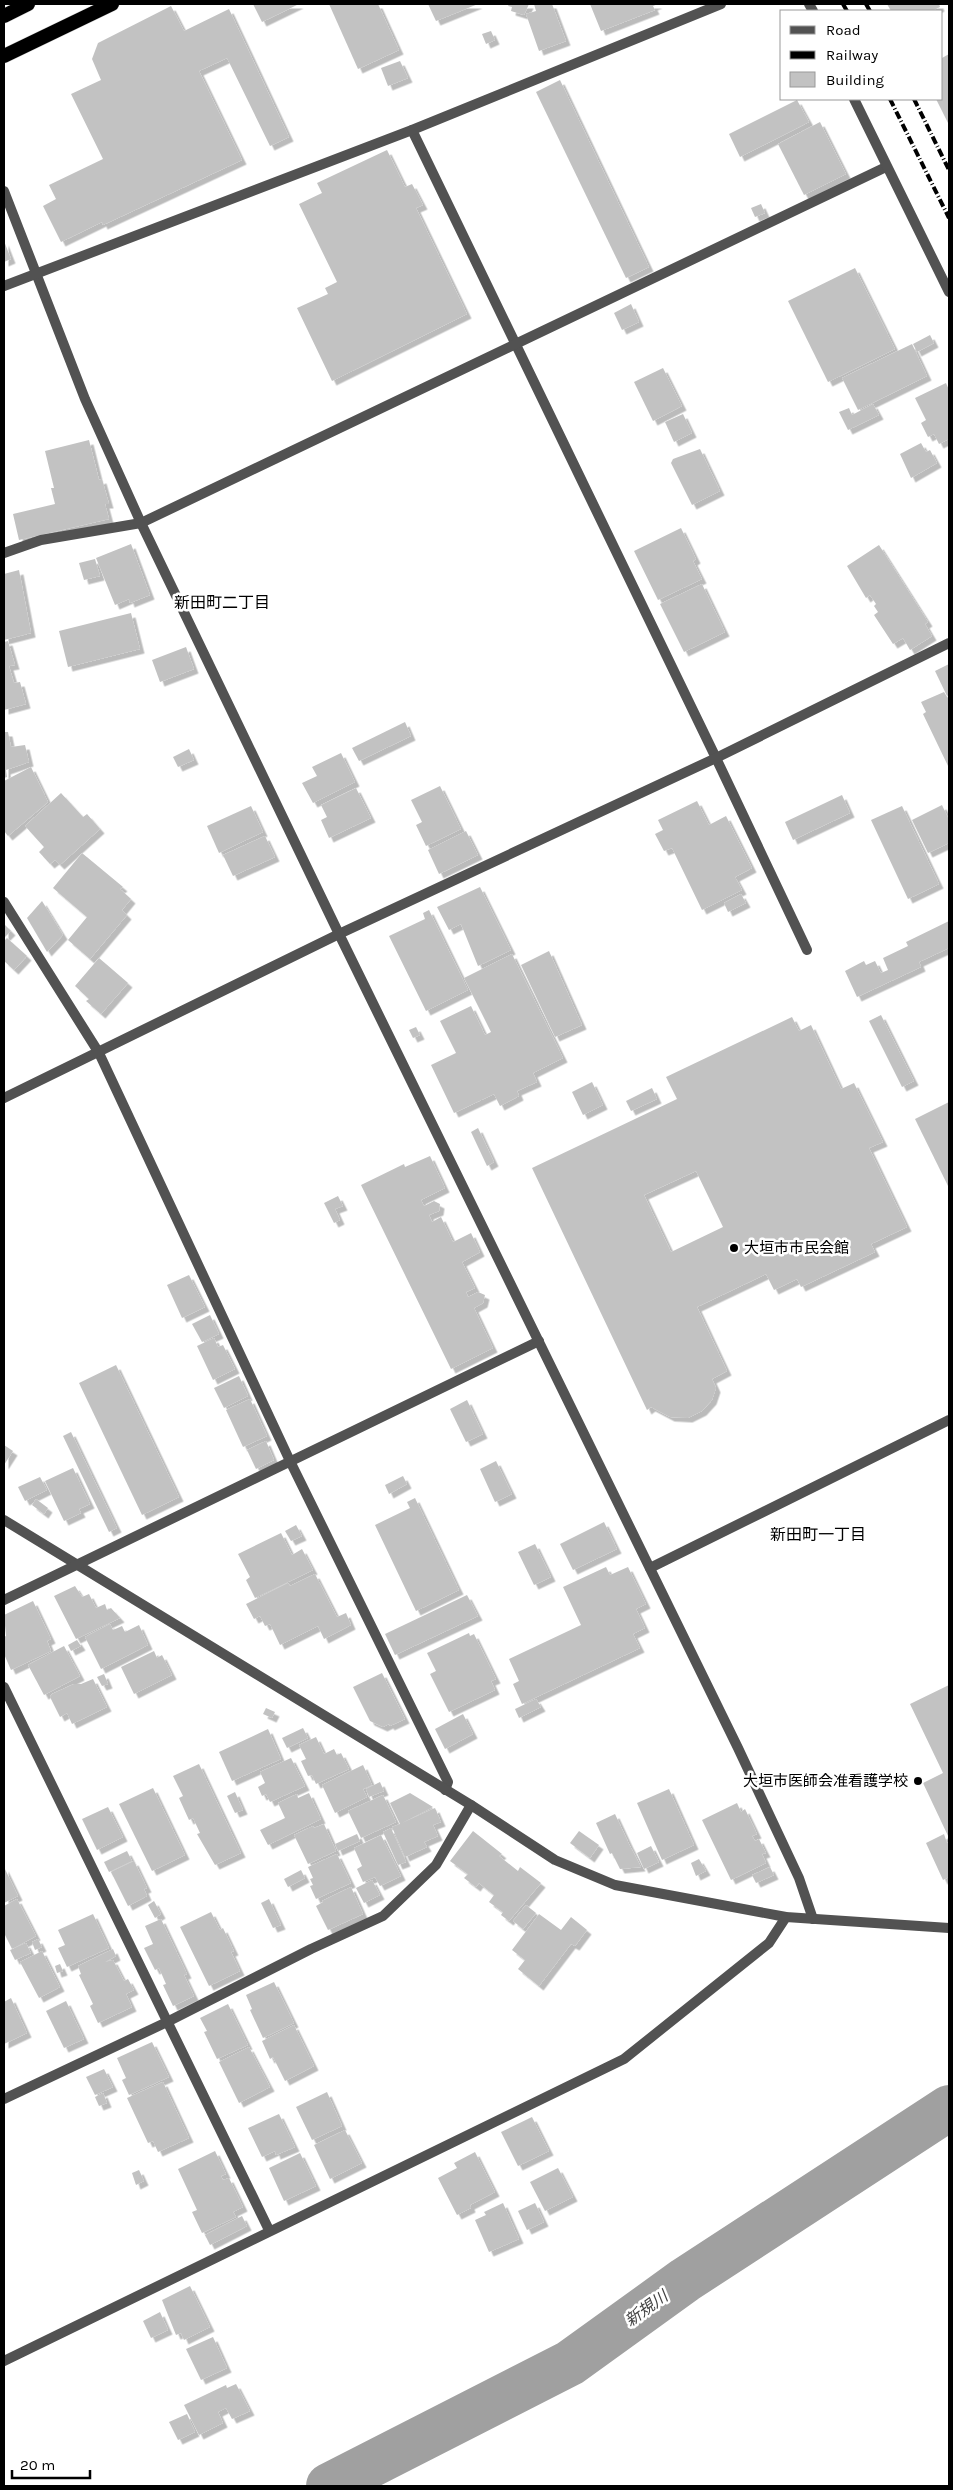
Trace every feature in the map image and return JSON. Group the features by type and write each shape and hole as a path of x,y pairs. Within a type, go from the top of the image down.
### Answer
{"highway":[{"path":"4,16 28,4"},
{"path":"4,56 112,4"}],"street":[{"path":"4,286 412,130 721,4"},
{"path":"854,100 949,292"},
{"path":"412,130 516,342 807,950"},
{"path":"4,553 41,540 141,522 886,167"},
{"path":"4,191 34,274 84,399 141,522 339,934 650,1568 795,1869 812,1919"},
{"path":"4,1098 339,934 716,758 949,643"},
{"path":"4,902 99,1052 290,1461 448,1782 446,1790"},
{"path":"4,1600 539,1341"},
{"path":"650,1568 949,1420"},
{"path":"4,1520 471,1805 555,1860 615,1885 786,1917 949,1928"},
{"path":"4,1687 269,2230"},
{"path":"4,2099 167,2022 311,1949 383,1916 436,1865 471,1805"},
{"path":"4,2361 269,2230 624,2059 769,1943 786,1917"}],"building":[{"path":"253,4 299,4 262,22"},
{"path":"329,4 378,4 399,50 358,69"},
{"path":"428,4 478,4 436,21"},
{"path":"509,4 529,4 524,15 511,11 512,7 508,6"},
{"path":"534,4 552,4 566,41 539,51 526,14 536,11"},
{"path":"590,4 658,4 653,6 655,10 601,31"},
{"path":"887,4 939,4 940,7 934,10 890,10"},
{"path":"171,6 184,31 229,9 289,137 270,146 227,58 199,71 242,160 103,225 102,222 61,242 43,206 56,199 49,185 103,159 71,94 101,80 92,59 98,43"},
{"path":"491,31 495,40 486,44 482,34"},
{"path":"949,54 949,125 936,100 943,100 943,57"},
{"path":"400,61 408,78 388,86 381,68"},
{"path":"560,80 649,267 626,278 536,92"},
{"path":"797,100 809,122 740,157 729,134"},
{"path":"820,122 846,174 804,195 778,144"},
{"path":"387,150 405,187 412,184 423,205 416,208 467,314 332,381 297,308 328,294 325,288 337,282 299,204 322,193 317,183"},
{"path":"761,204 765,213 755,217 751,208"},
{"path":"4,241 11,259 4,262"},
{"path":"855,268 895,349 828,382 788,301"},
{"path":"631,304 639,322 622,330 614,313"},
{"path":"930,335 934,343 917,352 913,344"},
{"path":"912,344 927,376 858,410 842,378"},
{"path":"663,368 682,406 653,421 634,382"},
{"path":"946,383 949,390 949,439 939,444 934,434 928,437 921,423 926,420 915,398"},
{"path":"873,404 879,415 848,430 839,412 849,408 852,415"},
{"path":"683,414 692,433 674,442 665,422"},
{"path":"89,440 99,480 102,479 109,504 105,504 109,519 19,540 13,514 55,504 51,488 54,488 45,451"},
{"path":"921,443 926,452 930,450 937,463 911,478 900,454"},
{"path":"700,449 720,491 692,505 671,463 673,459"},
{"path":"681,528 696,559 693,561 702,579 658,600 634,551"},
{"path":"131,544 150,595 130,603 129,599 115,605 96,558"},
{"path":"879,545 928,622 925,624 932,636 910,650 903,638 893,644 874,615 878,612 874,606 876,604 870,595 866,598 847,566"},
{"path":"95,559 100,576 84,580 79,563"},
{"path":"19,570 31,633 4,640 4,574"},
{"path":"702,584 725,632 684,652 660,604"},
{"path":"131,613 140,649 68,667 59,631"},
{"path":"8,641 15,665 9,666 14,683 20,682 26,704 4,710 4,642"},
{"path":"186,647 194,669 160,682 152,660"},
{"path":"949,664 949,695 947,696 935,671"},
{"path":"944,692 949,700 949,768 923,714 926,712 921,702"},
{"path":"405,722 411,736 359,761 352,748"},
{"path":"4,732 8,732 11,747 25,745 29,762 6,770 7,777 4,778"},
{"path":"189,749 194,760 178,767 173,757"},
{"path":"341,753 355,782 313,803 302,783 317,776 312,767"},
{"path":"31,767 48,802 8,836 4,831 4,781"},
{"path":"440,786 461,829 426,846 416,825 422,822 411,800"},
{"path":"356,788 371,818 329,838 321,820 327,817 321,805"},
{"path":"61,793 83,817 87,814 100,829 60,865 55,860 50,864 39,852 44,847 25,826"},
{"path":"842,795 850,813 793,840 785,822"},
{"path":"697,801 709,825 726,816 752,868 735,877 742,890 702,910 672,848 664,851 655,834 663,830 658,820"},
{"path":"942,805 949,820 949,843 928,853 912,820"},
{"path":"251,806 263,832 219,853 207,826"},
{"path":"902,806 939,884 908,899 871,820"},
{"path":"466,831 478,855 439,874 428,850"},
{"path":"265,836 275,857 233,876 223,855"},
{"path":"82,853 123,887 120,889 131,899 122,910 127,915 90,959 68,940 87,917 53,888"},
{"path":"480,887 511,950 478,966 461,924 449,930 437,907"},
{"path":"741,894 746,903 728,912 724,903"},
{"path":"42,901 63,935 47,952 27,918"},
{"path":"429,910 468,990 426,1011 389,936 425,919 423,913"},
{"path":"949,921 949,948 919,962 921,967 857,997 845,971 864,961 866,965 875,961 881,973 888,970 883,958 908,946 906,942"},
{"path":"4,924 11,931 4,938"},
{"path":"7,938 27,956 14,970 4,961 4,941"},
{"path":"549,951 582,1025 555,1037 521,965"},
{"path":"512,954 563,1058 533,1073 537,1082 517,1091 519,1096 500,1106 494,1094 454,1113 431,1065 456,1053 440,1021 471,1006 485,1035 491,1032 464,978"},
{"path":"99,958 128,983 101,1014 86,1001 89,999 75,986"},
{"path":"881,1015 914,1081 902,1087 869,1021"},
{"path":"792,1017 799,1031 811,1025 841,1089 854,1083 883,1142 869,1148 907,1227 871,1244 875,1252 801,1287 797,1279 774,1290 766,1274 697,1307 727,1371 712,1379 716,1388 712,1400 702,1411 688,1418 670,1417 651,1407 647,1410 532,1168 677,1099 666,1077","holes":["696,1171 723,1227 671,1252 644,1195"]},
{"path":"416,1027 420,1035 413,1038 409,1030"},
{"path":"592,1082 603,1105 583,1115 572,1092"},
{"path":"652,1088 657,1099 631,1111 626,1101"},
{"path":"949,1102 949,1188 915,1119"},
{"path":"478,1128 494,1162 487,1166 471,1132"},
{"path":"430,1156 445,1188 421,1200 424,1206 434,1201 440,1204 439,1211 429,1215 432,1222 441,1217 453,1242 471,1233 480,1252 462,1262 475,1288 466,1292 468,1297 478,1292 485,1295 483,1303 474,1308 493,1348 451,1369 361,1185 404,1164 405,1167"},
{"path":"338,1196 343,1206 335,1209 340,1220 334,1223 324,1203"},
{"path":"189,1275 205,1307 182,1318 167,1285"},
{"path":"210,1315 219,1334 202,1342 192,1324"},
{"path":"214,1338 218,1347 223,1345 235,1369 213,1380 197,1346"},
{"path":"116,1365 179,1497 142,1515 79,1383"},
{"path":"239,1376 248,1396 224,1408 214,1388"},
{"path":"250,1399 267,1436 243,1447 226,1410"},
{"path":"467,1400 483,1434 466,1442 450,1409"},
{"path":"71,1432 117,1528 109,1532 63,1436"},
{"path":"266,1441 274,1460 256,1469 247,1450"},
{"path":"4,1445 13,1451 4,1465"},
{"path":"496,1461 512,1494 495,1502 480,1469"},
{"path":"73,1468 90,1504 79,1509 81,1513 64,1521 45,1481"},
{"path":"403,1476 407,1484 389,1494 385,1485"},
{"path":"40,1477 47,1490 25,1501 18,1487"},
{"path":"415,1498 459,1590 416,1611 375,1525 410,1508 407,1502"},
{"path":"36,1499 48,1508 44,1514 32,1505"},
{"path":"604,1522 617,1549 573,1570 560,1544"},
{"path":"296,1525 302,1536 291,1541 285,1531"},
{"path":"281,1533 292,1555 302,1549 313,1570 255,1598 246,1580 250,1577 238,1554"},
{"path":"535,1544 551,1577 534,1585 518,1552"},
{"path":"606,1567 610,1575 628,1567 646,1604 636,1609 645,1628 633,1634 640,1648 522,1704 513,1684 519,1681 509,1659 581,1625 563,1587"},
{"path":"315,1574 337,1617 346,1613 351,1625 324,1639 318,1626 280,1645 270,1624 265,1626 260,1616 254,1619 246,1604 288,1583 290,1586"},
{"path":"75,1586 82,1597 89,1594 96,1608 105,1604 107,1610 111,1608 120,1618 76,1639 54,1596"},
{"path":"467,1595 478,1616 395,1655 385,1634"},
{"path":"33,1601 51,1639 47,1641 51,1651 11,1670 4,1654 4,1637 6,1636 4,1615"},
{"path":"110,1624 113,1630 122,1626 125,1632 139,1625 148,1645 101,1669 85,1637"},
{"path":"469,1633 470,1636 474,1634 496,1679 491,1681 495,1690 449,1712 430,1674 436,1671 427,1653"},
{"path":"77,1640 81,1646 71,1651 68,1645"},
{"path":"64,1646 80,1676 44,1695 28,1665"},
{"path":"154,1651 157,1658 162,1655 172,1675 134,1694 121,1667"},
{"path":"382,1673 405,1719 383,1727 370,1721 353,1687"},
{"path":"104,1674 108,1684 102,1686 97,1677"},
{"path":"93,1679 107,1707 72,1724 67,1713 60,1717 50,1697 52,1694 74,1684 81,1684"},
{"path":"949,1685 949,1838 923,1783 943,1773 910,1704"},
{"path":"536,1699 541,1707 519,1718 515,1709"},
{"path":"266,1708 275,1712 272,1718 263,1714"},
{"path":"463,1714 473,1734 445,1749 435,1729"},
{"path":"303,1728 308,1738 287,1748 282,1738"},
{"path":"268,1729 281,1759 232,1781 219,1752"},
{"path":"316,1737 324,1754 334,1749 337,1755 341,1753 349,1769 316,1784 312,1775 308,1776 301,1761 306,1759 299,1745"},
{"path":"291,1758 305,1786 270,1802 266,1794 262,1796 258,1787 265,1783 260,1772"},
{"path":"199,1764 241,1853 215,1865 197,1834 200,1833 193,1818 189,1820 179,1798 183,1796 173,1776"},
{"path":"363,1765 372,1785 363,1789 367,1797 335,1813 322,1785"},
{"path":"380,1782 384,1791 369,1797 366,1789"},
{"path":"153,1788 185,1855 152,1871 119,1804"},
{"path":"669,1789 694,1845 662,1860 637,1803"},
{"path":"235,1792 243,1810 235,1813 227,1796"},
{"path":"309,1793 321,1819 268,1845 260,1830 285,1818 278,1803 297,1794 298,1798"},
{"path":"410,1793 433,1807 402,1823 435,1808 441,1822 433,1825 438,1836 424,1842 427,1847 405,1857 392,1827 400,1824 390,1803"},
{"path":"383,1795 396,1822 361,1838 348,1811"},
{"path":"737,1803 741,1812 745,1809 757,1834 752,1836 755,1841 759,1839 766,1853 762,1854 766,1863 731,1880 702,1820"},
{"path":"108,1807 123,1837 97,1850 82,1819"},
{"path":"615,1814 641,1867 620,1869 612,1853 610,1854 596,1823"},
{"path":"324,1824 336,1851 308,1864 294,1835 313,1826 314,1828"},
{"path":"391,1828 406,1862 398,1865 383,1832"},
{"path":"473,1831 502,1854 499,1856 518,1871 520,1867 541,1883 509,1921 501,1915 503,1912 489,1902 494,1895 479,1883 476,1887 464,1878 468,1874 450,1861"},
{"path":"579,1831 599,1845 590,1858 570,1843"},
{"path":"357,1834 360,1841 338,1851 335,1844"},
{"path":"944,1834 947,1843 949,1842 949,1877 943,1880 926,1843"},
{"path":"381,1835 401,1876 380,1886 375,1877 363,1882 357,1869 362,1866 354,1848"},
{"path":"651,1846 659,1862 644,1869 637,1853"},
{"path":"127,1851 132,1861 109,1872 104,1862"},
{"path":"337,1854 351,1883 316,1899 310,1886 313,1885 310,1879 313,1878 308,1867"},
{"path":"699,1859 706,1871 696,1876 691,1863"},
{"path":"134,1861 147,1888 144,1889 147,1896 128,1906 111,1872"},
{"path":"4,1867 18,1896 4,1903"},
{"path":"770,1867 774,1875 756,1883 752,1875"},
{"path":"301,1870 305,1878 288,1887 284,1879"},
{"path":"372,1880 380,1895 364,1903 356,1888"},
{"path":"351,1887 363,1914 328,1930 316,1906 322,1901"},
{"path":"17,1899 36,1936 12,1949 4,1933 4,1906"},
{"path":"269,1899 281,1925 273,1928 261,1903"},
{"path":"154,1901 161,1914 155,1918 148,1905"},
{"path":"526,1905 536,1913 523,1929 513,1921"},
{"path":"211,1912 220,1930 223,1928 234,1951 231,1952 240,1971 209,1986 180,1927"},
{"path":"93,1914 109,1948 67,1967 58,1948 65,1945 58,1930"},
{"path":"539,1914 561,1930 571,1917 587,1930 575,1946 571,1944 539,1986 518,1969 525,1960 512,1950"},
{"path":"161,1919 187,1974 184,1975 194,1996 173,2006 163,1985 166,1984 159,1968 155,1970 144,1948 153,1944 145,1926"},
{"path":"38,1939 42,1947 35,1950 32,1942"},
{"path":"26,1943 31,1953 15,1960 10,1950"},
{"path":"113,1949 116,1956 105,1962 113,1960 124,1981 128,1979 134,1990 126,1994 132,2007 98,2023 90,2006 93,2004 79,1975 81,1974 78,1966"},
{"path":"42,1951 60,1987 39,1998 20,1962"},
{"path":"60,1964 63,1971 57,1973 55,1966"},
{"path":"274,1982 294,2023 263,2038 250,2010 252,2009 246,1995"},
{"path":"11,1998 27,2033 4,2044 4,2002"},
{"path":"66,2001 84,2039 64,2048 46,2011"},
{"path":"228,2004 248,2045 217,2059 204,2032 207,2031 200,2018"},
{"path":"294,2025 314,2066 285,2081 273,2057 270,2059 262,2041"},
{"path":"152,2042 169,2077 129,2095 122,2080 126,2078 117,2058"},
{"path":"249,2047 270,2087 239,2103 219,2062"},
{"path":"104,2069 113,2087 95,2095 86,2077"},
{"path":"163,2082 189,2138 158,2152 153,2141 148,2143 127,2098"},
{"path":"327,2092 342,2126 312,2140 296,2107"},
{"path":"103,2093 107,2103 99,2106 95,2097"},
{"path":"279,2114 295,2147 276,2155 275,2151 262,2157 248,2128"},
{"path":"532,2117 549,2151 518,2166 501,2132"},
{"path":"345,2130 362,2163 330,2179 314,2145"},
{"path":"215,2151 226,2174 221,2176 223,2180 229,2178 243,2207 233,2212 236,2217 202,2233 192,2212 197,2210 178,2169"},
{"path":"475,2152 495,2192 470,2205 471,2208 457,2215 438,2178 457,2168 454,2163"},
{"path":"300,2153 316,2186 284,2201 269,2168"},
{"path":"558,2168 573,2197 545,2211 530,2182"},
{"path":"139,2170 144,2181 136,2185 132,2173"},
{"path":"503,2203 519,2239 489,2252 475,2220 486,2215 484,2212"},
{"path":"535,2203 544,2222 527,2230 518,2211"},
{"path":"242,2216 247,2226 210,2245 205,2235"},
{"path":"190,2286 210,2327 184,2340 181,2333 176,2335 162,2300"},
{"path":"160,2312 168,2330 151,2338 143,2321"},
{"path":"213,2337 227,2368 201,2380 186,2349"},
{"path":"236,2384 250,2411 232,2419 226,2408 218,2412 223,2423 199,2435 184,2405 226,2385 227,2388"},
{"path":"187,2414 195,2432 178,2440 169,2422"}],"waterway":[{"name":"新規川","path":"329,2486 570,2363 685,2280 949,2108"}],"railway":[{"path":"843,4 846,10"},
{"path":"866,4 869,10"},
{"path":"890,100 949,218"},
{"path":"914,100 949,170"}],"place":[{"name":"大垣市市民会館","path":"734,1248"},
{"name":"大垣市医師会准看護学校","path":"918,1781"}],"district":[{"name":"新田町二丁目","path":"222,602"},
{"name":"新田町一丁目","path":"818,1534"}]}
